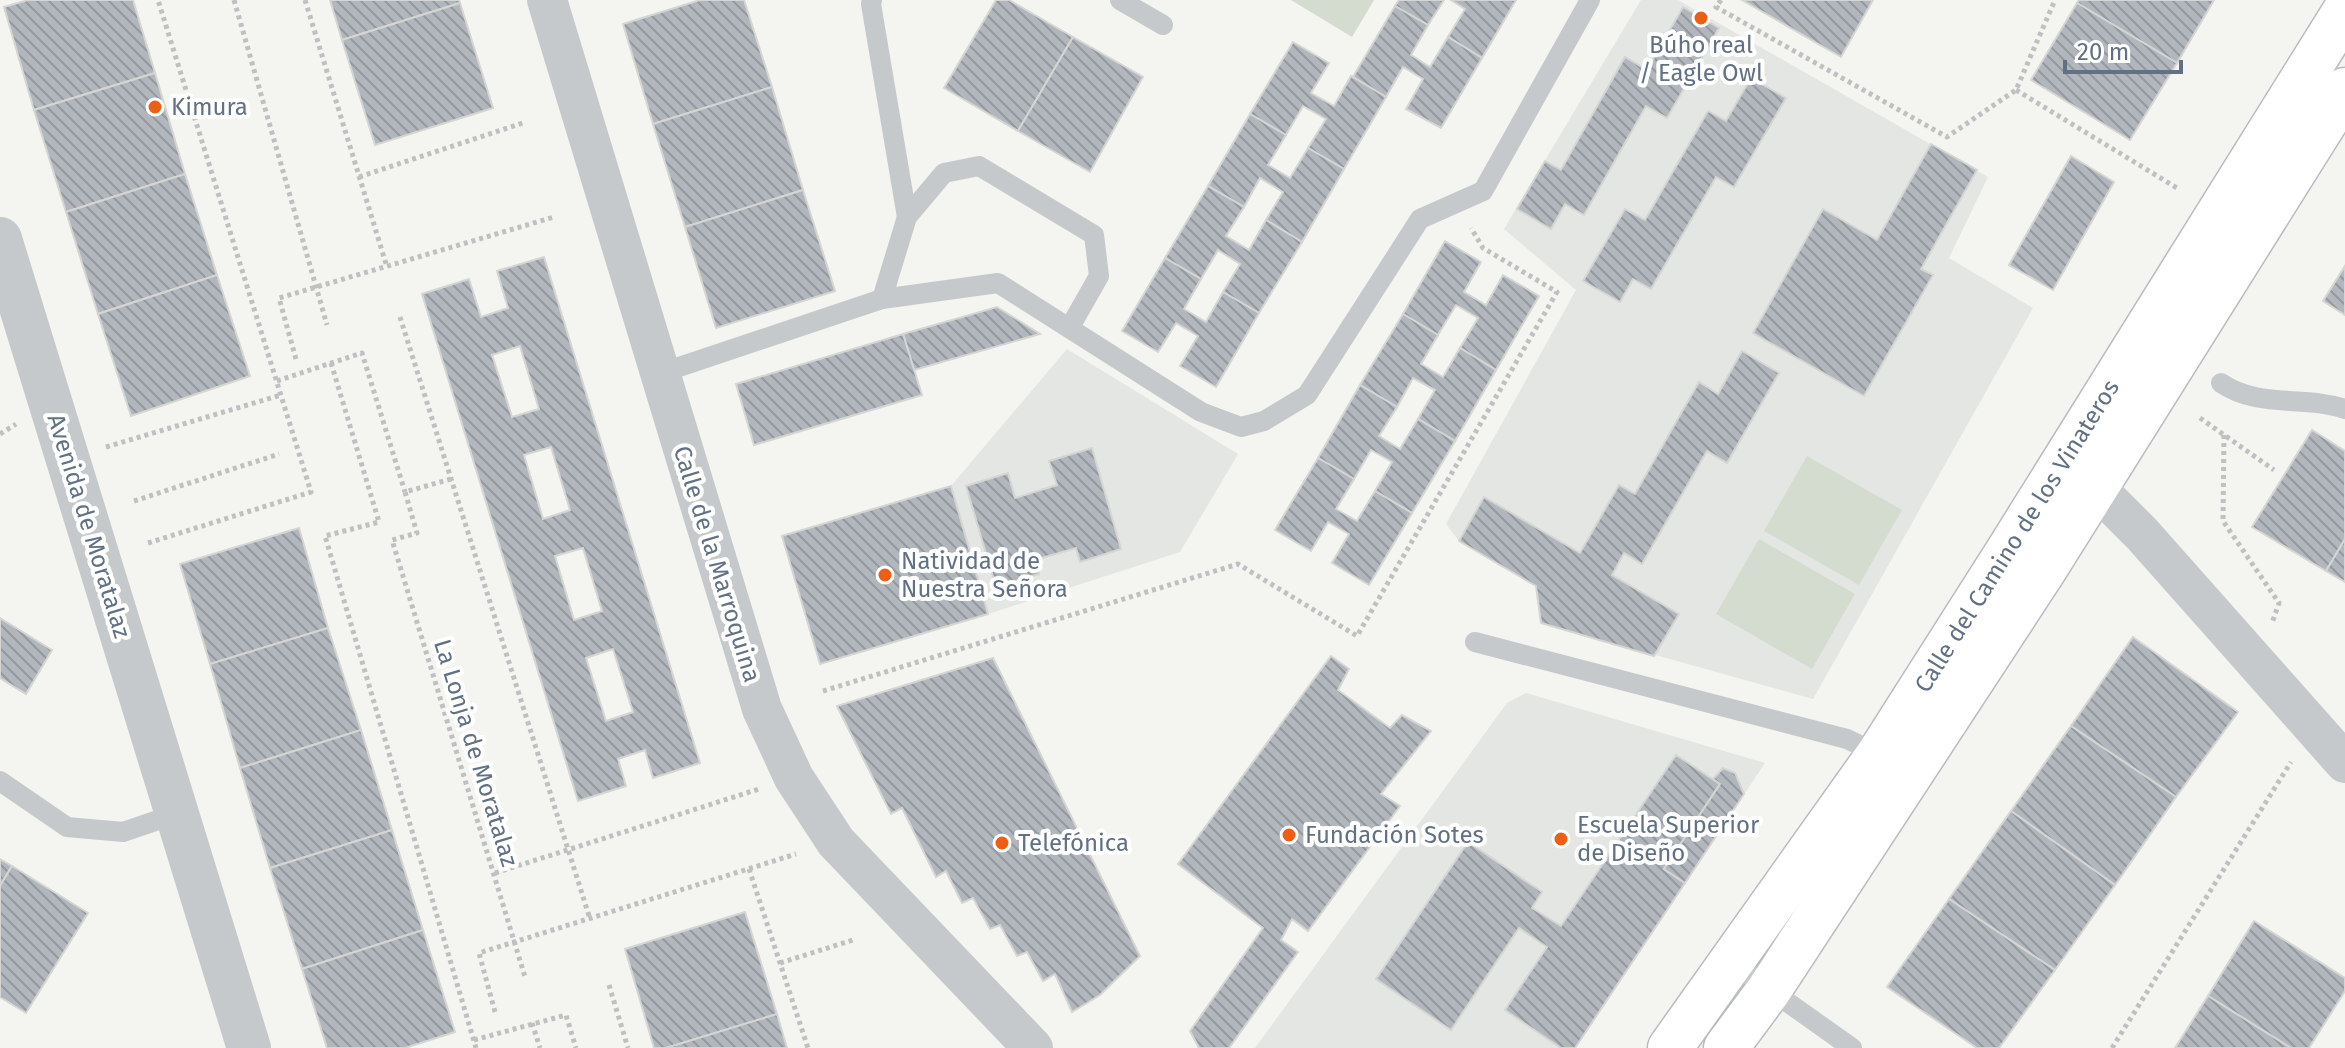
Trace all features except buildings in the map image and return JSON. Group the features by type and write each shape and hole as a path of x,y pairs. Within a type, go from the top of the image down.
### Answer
{"main road":[{"name":"Calle del Camino de los Vinateros","path":"2079,477 2345,11"},
{"name":"Calle del Camino de los Vinateros","path":"1726,1048 1769,990 1895,764 2079,477 2345,90"},
{"name":"Calle del Camino de los Vinateros","path":"1670,1048 1731,962 1895,764"}],"street":[{"name":"Calle de la Marroquina","path":"547,0 762,709 794,778 836,842 1033,1048"},
{"name":"Avenida de Moratalaz","path":"0,239 249,1048"},
{"path":"2079,477 2142,534 2345,763"}],"lane":[{"path":"872,0 907,217"},
{"path":"1120,0 1163,25"},
{"path":"658,374 882,299 998,283 1201,412 1241,427 1264,421 1307,395 1420,219 1483,191 1590,0"},
{"path":"882,299 907,217 944,173 979,166 1094,235 1099,276 1070,327"},
{"path":"2221,383 2232,391 2261,400 2326,403 2345,409"},
{"path":"1475,642 1847,739 1895,764"},
{"path":"0,781 67,827 123,832 176,814"},
{"path":"1731,962 1852,1048"}],"path":[{"path":"148,543 311,492 158,0"},
{"path":"234,0 327,325"},
{"path":"305,0 387,267"},
{"path":"1721,0 1716,7 1947,137 2016,90 2055,0"},
{"path":"2016,90 2177,188"},
{"path":"359,177 523,123"},
{"path":"823,691 1238,564 1357,636 1557,292 1483,248 1456,203"},
{"path":"296,359 279,298 554,217"},
{"path":"400,317 590,919"},
{"path":"277,381 362,353 405,492 451,479"},
{"path":"331,363 379,522 325,536 476,1048"},
{"path":"69,458 281,395"},
{"path":"2200,418 2274,470"},
{"path":"2224,435 2223,521 2279,603 2257,665"},
{"path":"134,501 279,454"},
{"name":"La Lonja de Moratalaz","path":"405,492 417,533 392,540 525,977"},
{"path":"2112,1048 2313,727"},
{"path":"495,873 794,778"},
{"path":"495,1012 479,953 836,842"},
{"path":"749,869 808,1048"},
{"path":"780,963 856,939"},
{"path":"609,985 628,1048"},
{"path":"474,1040 566,1015 576,1048"},
{"path":"532,1023 540,1048"}],"shaded area":[{"path":"1291,0 1374,0 1352,37"},
{"path":"1641,0 1678,0 1988,177 1949,258 2033,308 1813,699 1541,623 1536,586 1459,541 1446,524 1576,290 1504,229"},
{"path":"1067,349 1238,454 1180,552 988,614 951,486"},
{"path":"1807,456 1902,510 1859,585 1764,531"},
{"path":"1759,539 1855,594 1812,669 1716,614"},
{"name":"Escuela Superior de Diseño","path":"1526,693 1765,763 1575,1048 1255,1048 1507,703"}],"place":[{"name":"Búho real / Eagle Owl","path":"1701,18"},
{"name":"Kimura","path":"155,107"},
{"name":"Natividad de Nuestra Señora","path":"885,575"},
{"name":"Fundación Sotes","path":"1289,835"},
{"name":"Escuela Superior de Diseño","path":"1561,839"},
{"name":"Telefónica","path":"1002,843"}]}
